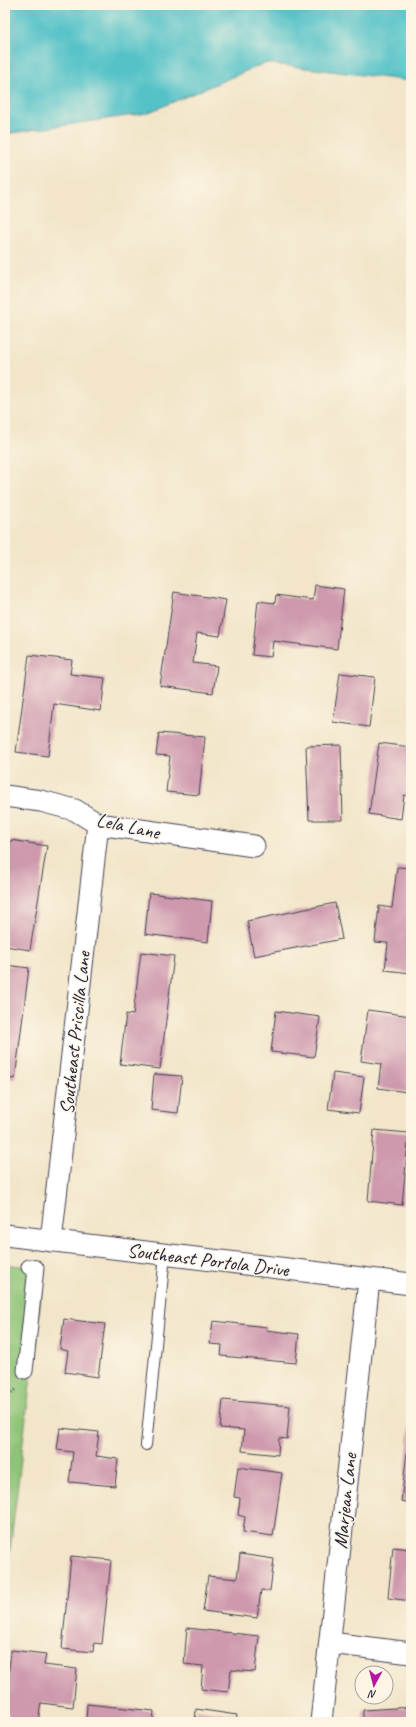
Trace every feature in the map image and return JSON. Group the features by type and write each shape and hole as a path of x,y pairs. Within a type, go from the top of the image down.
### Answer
{"street":[{"name":"Lela Lane","path":"5,796 41,801 75,810 98,824 254,846"},
{"name":"Southeast Priscilla Lane","path":"51,1241 98,824"},
{"name":"Southeast Portola Drive","path":"5,1235 411,1284"},
{"path":"25,1371 36,1268 29,1267"},
{"name":"Marjean Lane","path":"321,1722 369,1280"},
{"path":"330,1643 411,1653"}],"lane":[{"path":"146,1445 165,1255"}],"green space":[{"path":"5,1264 44,1269 5,1591"}],"water":[{"path":"5,5 411,5 411,81 265,63 147,113 5,134"}],"building":[{"path":"315,585 344,589 337,649 273,641 271,657 252,655 258,601 275,603 276,595 313,600"},
{"path":"174,592 226,600 220,636 197,633 193,663 217,666 213,693 160,686"},
{"path":"29,655 72,660 70,674 105,678 101,711 54,704 48,756 16,752"},
{"path":"340,673 375,677 369,727 333,722"},
{"path":"159,733 205,737 199,795 166,792 170,756 156,755"},
{"path":"379,743 411,747 411,796 404,795 401,819 369,814"},
{"path":"341,745 343,820 309,820 306,746"},
{"path":"11,840 47,846 30,950 5,946 5,881"},
{"path":"397,867 411,868 411,973 385,970 388,943 375,942 379,906 392,908"},
{"path":"149,893 212,901 208,942 145,934"},
{"path":"335,903 342,939 254,956 247,921"},
{"path":"141,952 174,956 160,1069 120,1064 126,1014 133,1015"},
{"path":"5,965 29,968 15,1079 5,1078"},
{"path":"368,1010 411,1016 411,1065 407,1092 378,1088 381,1064 361,1061"},
{"path":"276,1011 320,1017 314,1057 271,1052"},
{"path":"333,1073 364,1077 359,1113 328,1109"},
{"path":"154,1074 182,1076 178,1113 151,1110"},
{"path":"374,1130 409,1133 402,1205 368,1201"},
{"path":"64,1319 105,1324 98,1377 65,1372 68,1351 60,1349"},
{"path":"213,1321 267,1327 266,1330 299,1334 296,1363 221,1356 222,1345 210,1344"},
{"path":"410,1384 411,1398 408,1398"},
{"path":"223,1400 290,1406 287,1439 279,1438 278,1455 242,1451 244,1430 220,1428"},
{"path":"60,1428 99,1432 96,1456 118,1459 115,1486 69,1482 73,1452 57,1450"},
{"path":"411,1428 411,1503 401,1501"},
{"path":"238,1467 282,1473 273,1536 243,1532 245,1517 238,1515 240,1498 234,1497"},
{"path":"393,1547 411,1549 411,1601 388,1598"},
{"path":"240,1554 274,1559 270,1591 261,1590 257,1618 203,1611 208,1576 237,1579"},
{"path":"71,1556 111,1560 102,1644 94,1643 93,1652 62,1649"},
{"path":"187,1628 259,1636 255,1672 231,1670 228,1692 201,1689 203,1666 184,1664"},
{"path":"11,1650 46,1654 44,1665 77,1669 73,1707 41,1703 38,1722 8,1722 8,1714 5,1714 5,1687 7,1687"},
{"path":"87,1704 154,1711 153,1722 86,1722"},
{"path":"411,1707 411,1722 363,1722 363,1710"},
{"path":"196,1709 237,1715 236,1722 195,1722"}]}
